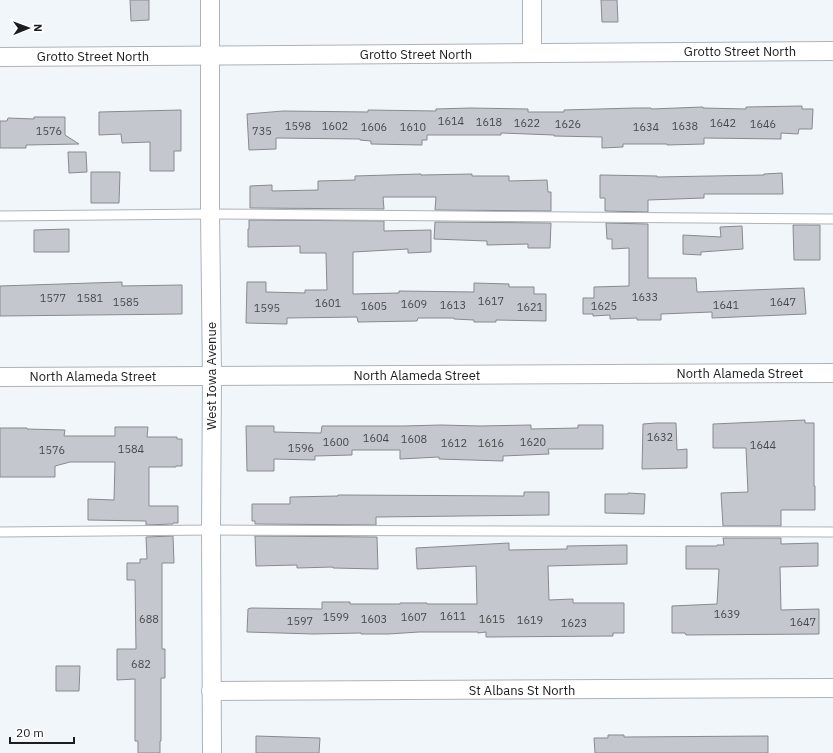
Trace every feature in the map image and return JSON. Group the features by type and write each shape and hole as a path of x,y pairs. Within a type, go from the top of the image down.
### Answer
{"street":[{"name":"West Iowa Avenue","path":"210,0 212,753"},
{"path":"532,0 532,53"},
{"name":"Grotto Street North","path":"0,57 833,51"},
{"name":"North Alameda Street","path":"0,376 833,373"},
{"name":"St Albans St North","path":"211,691 833,688"}],"lane":[{"path":"0,216 210,214 833,219"},
{"path":"0,532 211,530 833,532"}],"building":[{"path":"130,0 149,0 149,20 131,21"},
{"path":"601,0 617,0 618,22 602,22"},
{"path":"802,106 802,109 813,109 812,129 799,129 798,134 781,133 781,139 704,138 704,144 623,144 623,147 602,148 602,137 501,133 501,135 427,135 427,140 422,140 422,145 371,144 371,141 360,139 276,138 276,149 249,150 247,114 283,111 436,111 436,109 470,108 528,109 528,112 564,112 564,110 635,108 651,109 703,107 746,109 746,107"},
{"path":"181,110 181,151 174,151 174,171 150,171 150,142 122,143 121,134 99,135 99,112"},
{"path":"34,117 65,117 65,135 79,144 26,145 26,148 0,148 0,121 7,121 8,118 34,119"},
{"path":"68,152 86,152 87,172 69,173"},
{"path":"91,172 120,172 119,203 91,203"},
{"path":"782,173 783,194 704,194 704,198 648,200 648,212 605,211 605,198 600,198 600,175 657,177 764,175"},
{"path":"421,174 509,176 509,181 547,180 548,192 551,192 551,211 435,210 436,197 383,197 384,209 250,208 250,186 272,185 272,191 318,190 318,181 355,180 355,176"},
{"path":"249,220 384,221 384,231 431,230 431,252 408,253 408,249 353,252 353,294 399,293 399,291 474,292 474,283 509,284 509,287 534,287 534,294 546,294 546,321 496,320 496,322 474,322 474,320 454,318 418,318 417,321 358,322 357,317 287,318 287,324 246,323 247,282 266,282 266,292 305,293 305,290 327,290 326,253 300,253 300,246 248,247"},
{"path":"435,222 551,223 550,248 528,248 528,244 487,245 487,241 434,239"},
{"path":"606,223 648,224 648,278 696,278 697,292 804,288 806,314 712,318 712,312 661,314 661,320 637,320 637,318 610,319 610,315 593,316 593,314 583,314 583,298 594,298 594,287 629,286 629,248 612,249 612,239 607,239"},
{"path":"793,225 820,225 820,260 794,260"},
{"path":"742,226 743,249 701,252 701,255 683,254 683,235 721,237 720,227"},
{"path":"69,229 69,252 34,252 34,230"},
{"path":"122,282 122,286 182,285 182,314 0,316 0,286"},
{"path":"805,420 805,423 814,423 815,510 781,510 781,526 723,526 721,493 748,492 746,448 713,448 713,424"},
{"path":"676,423 677,450 687,449 687,468 642,469 643,424"},
{"path":"531,425 531,429 578,428 578,425 603,425 603,449 548,449 549,454 503,456 503,461 439,459 439,457 400,459 400,450 352,450 352,455 315,456 315,460 274,459 274,471 247,471 246,426 274,426 274,432 321,433 322,426"},
{"path":"115,427 148,427 147,437 177,437 177,439 182,439 182,466 149,467 149,506 178,506 178,523 146,525 146,521 88,520 88,499 114,500 115,462 70,462 55,466 55,477 0,477 0,428 65,430 64,436 115,436"},
{"path":"524,492 549,492 549,515 376,517 376,525 255,524 255,521 252,521 252,504 290,504 290,497 338,495 524,496"},
{"path":"605,494 645,494 644,514 605,513"},
{"path":"173,536 174,563 162,563 162,649 165,649 165,678 161,678 160,753 138,753 138,741 135,741 135,679 117,680 117,649 136,649 135,580 127,580 127,563 140,563 140,559 147,559 146,537"},
{"path":"255,536 377,537 378,569 333,567 297,568 297,565 256,566"},
{"path":"723,538 781,538 781,544 818,543 818,566 780,567 781,610 819,609 819,634 686,635 685,633 672,633 672,606 717,604 719,569 686,569 686,546 724,545"},
{"path":"509,543 509,550 567,549 567,546 627,545 627,564 548,566 549,600 573,599 573,603 624,603 624,633 613,633 613,636 486,637 486,632 313,634 247,632 248,609 251,608 322,609 322,602 350,602 350,604 477,604 476,566 417,569 416,548"},
{"path":"56,666 80,666 79,691 56,691"},
{"path":"608,735 624,735 624,737 768,736 768,753 595,753 594,738 608,738"},
{"path":"256,736 320,738 319,753 256,753"}]}
